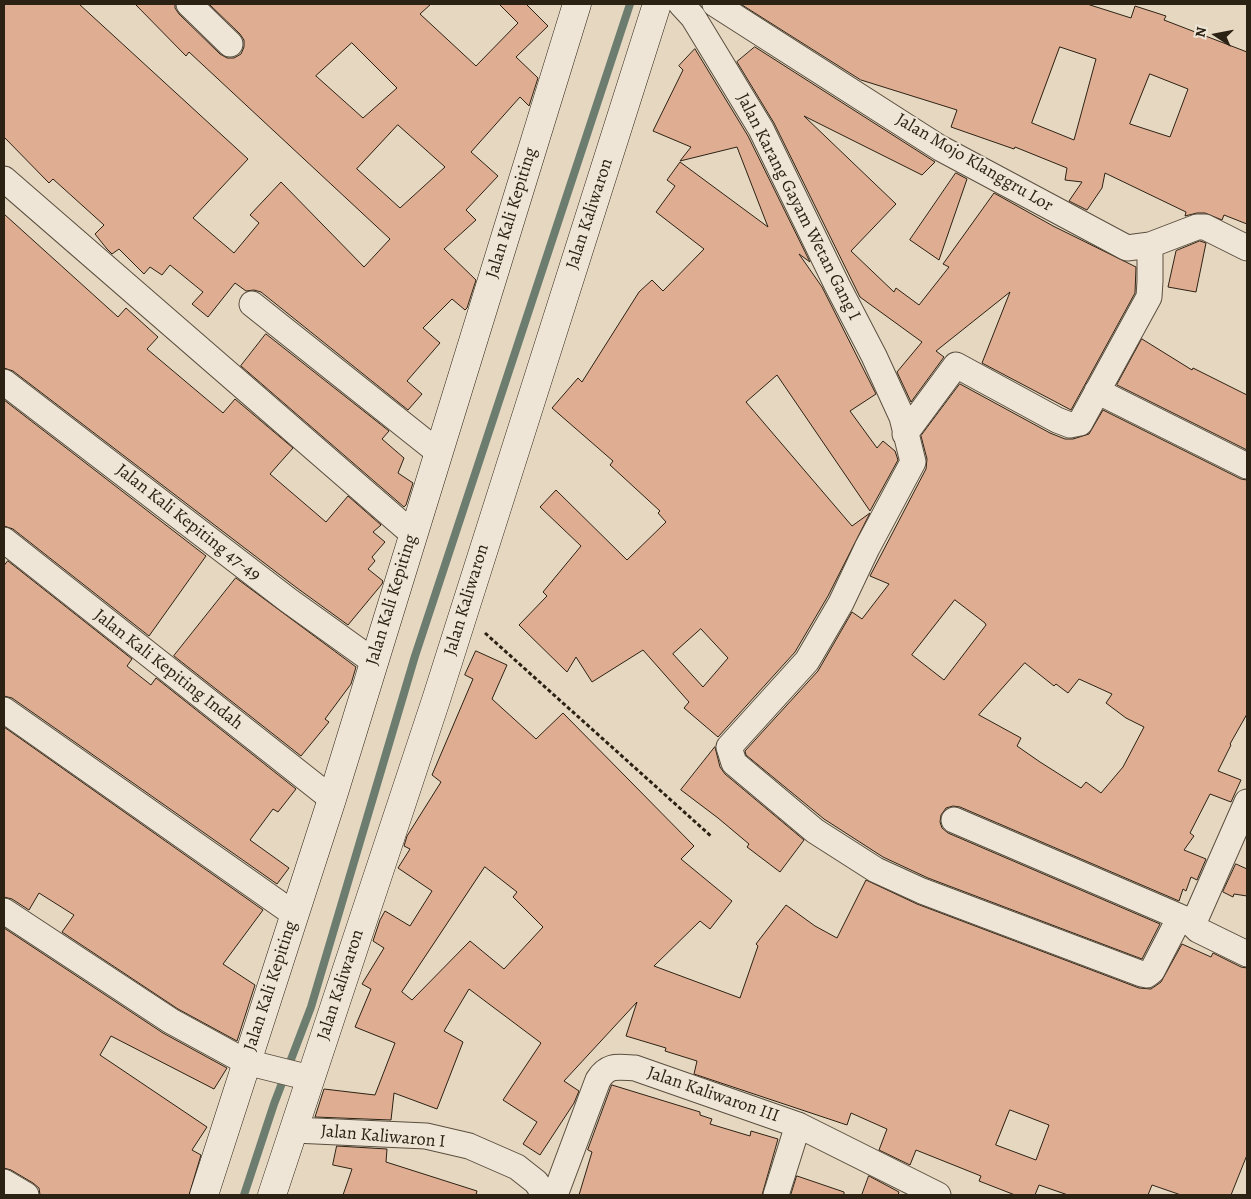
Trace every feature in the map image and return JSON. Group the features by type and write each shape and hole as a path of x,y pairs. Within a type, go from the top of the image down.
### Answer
{"main road":[{"name":"Jalan Kali Kepiting","path":"204,1195 249,1063 294,914 332,799 412,534 577,4"},
{"name":"Jalan Kaliwaron","path":"272,1195 294,1130 304,1076 436,700 657,4"}],"street":[{"path":"190,4 230,44"},
{"name":"Jalan Karang Gayam Wetan Gang I","path":"681,4 693,16 761,129 874,356 904,425 913,462 867,548 841,603 807,661 729,747 734,763 814,831 876,870 922,892 1142,974 1147,975 1152,971 1187,920"},
{"name":"Jalan Mojo Klanggru Lor","path":"715,4 815,66 940,148 1127,248 1150,245 1197,227 1205,227 1247,248"},
{"path":"4,179 412,534"},
{"path":"904,425 956,365 1070,426 1080,423 1148,297 1150,245"},
{"path":"252,304 438,452"},
{"name":"Jalan Kali Kepiting 47-49","path":"4,382 288,600 373,661"},
{"path":"1097,391 1247,466"},
{"name":"Jalan Kali Kepiting Indah","path":"4,540 332,799"},
{"path":"4,710 294,914"},
{"path":"1187,920 1247,802"},
{"path":"954,820 1187,920 1198,930 1247,954"},
{"path":"4,912 171,1021 249,1063 304,1076"},
{"name":"Jalan Kaliwaron III","path":"555,1195 598,1080 603,1072 611,1068 635,1068 798,1124 938,1195"},
{"path":"776,1195 798,1124"},
{"name":"Jalan Kaliwaron I","path":"294,1130 426,1136 469,1146 517,1167 536,1182 545,1195"},
{"path":"4,1182 26,1195"}],"path":[{"path":"485,633 712,837"}],"building":[{"path":"4,4 79,4 248,159 193,218 234,253 259,223 250,215 281,182 364,267 390,239 189,52 186,56 135,4 175,4 179,14 220,54 227,58 234,58 241,54 244,40 209,4 431,4 420,14 476,66 518,23 499,4 526,4 548,26 516,57 538,78 529,106 520,97 471,152 498,176 466,210 476,220 444,249 476,280 465,310 452,299 423,328 440,343 407,381 422,394 408,410 261,292 254,290 246,291 235,283 208,317 192,304 203,292 170,265 162,275 150,267 144,274 119,249 112,254 95,234 104,225 53,179 49,183 4,137","holes":["352,43 397,88 363,118 316,76","398,125 445,167 400,208 357,169"]},
{"path":"741,4 1087,4 1131,18 1135,6 1166,16 1164,20 1247,52 1247,224 1224,215 1222,220 1205,213 1185,216 1186,212 1105,173 1102,188 1087,210 1069,201 1082,182 1065,180 1067,168 1015,147 1014,149 951,127 957,110 861,80","holes":["1060,47 1096,59 1074,140 1032,123","1150,74 1188,89 1170,137 1130,124"]},
{"path":"755,47 935,162 922,175 804,116 896,204 851,251 894,292 896,288 919,305 949,267 943,264 994,193 1053,226 1136,267 1135,293 1071,410 982,363 1010,292 936,351 944,357 911,402 897,372 922,342 860,297 774,123 737,62"},
{"path":"695,49 748,136 810,262 799,254 822,287 876,394 850,411 877,448 883,441 895,451 898,460 870,511 777,375 746,402 852,526 870,513 828,596 795,652 718,737 684,708 689,702 643,650 592,682 576,657 567,672 519,625 547,596 543,592 581,546 540,507 556,490 627,560 666,522 658,513 660,511 610,465 613,461 552,408 578,378 582,382 639,292 652,280 663,291 704,249 656,212 675,186 667,180 680,162 768,227 737,147 680,161 691,147 653,131 683,70 679,66","holes":["701,629 728,658 703,687 673,654"]},
{"path":"956,173 967,179 939,260 910,240"},
{"path":"4,214 118,317 126,308 158,337 147,349 223,413 235,399 293,448 270,474 326,522 348,496 381,525 373,532 385,542 372,557 375,561 368,569 383,581 348,625 13,371 4,368"},
{"path":"1200,241 1206,243 1196,292 1168,287 1176,251"},
{"path":"266,334 389,431 382,439 404,458 398,473 413,483 404,507 241,366"},
{"path":"1142,339 1192,370 1193,368 1247,395 1247,450 1117,385"},
{"path":"960,384 1050,433 1065,439 1073,439 1089,434 1103,410 1241,479 1247,480 1247,714 1230,744 1218,771 1241,780 1231,802 1210,794 1190,833 1194,836 1184,850 1206,859 1197,880 1191,877 1186,891 1183,889 1179,901 960,807 946,808 941,815 940,822 942,828 948,833 1160,924 1142,959 928,878 883,857 824,819 746,755 745,751 818,671 852,612 862,619 889,584 870,576 926,469 927,459 921,436","holes":["955,600 986,625 944,680 912,655","1025,663 1054,686 1056,684 1068,693 1079,679 1112,694 1106,703 1126,718 1144,727 1123,767 1101,793 1086,782 1081,788 1040,762 1017,746 1021,738 979,715"]},
{"path":"4,400 206,556 149,636 13,529 4,526"},
{"path":"8,561 132,659 127,666 151,685 156,678 296,789 278,812 273,809 250,840 289,868 277,884 12,698 4,696 4,566"},
{"path":"236,578 356,667 351,684 325,719 329,722 301,756 174,656"},
{"path":"476,651 507,665 492,699 536,739 563,713 694,846 681,859 732,901 710,929 700,921 654,966 740,998 758,946 756,944 786,905 815,926 837,938 866,880 917,904 1139,988 1151,989 1161,982 1182,944 1211,957 1213,953 1241,967 1247,968 1247,1155 1231,1195 1181,1195 1152,1185 1148,1195 1068,1195 1039,1185 1035,1195 1015,1195 979,1181 981,1176 916,1150 910,1165 879,1150 887,1129 851,1113 847,1125 694,1074 697,1061 665,1051 666,1048 626,1036 637,1002 564,1081 579,1091 574,1103 540,1155 523,1144 537,1122 503,1100 541,1043 469,989 444,1031 463,1042 437,1109 394,1093 391,1120 315,1117 324,1089 375,1095 395,1043 355,1027 371,989 362,984 384,948 373,941 385,911 410,926 432,891 398,868 410,849 404,846 407,836 441,782 432,775 473,679 465,675","holes":["485,867 517,892 513,897 543,927 504,969 470,941 412,1000 402,992","1010,1110 1049,1125 1036,1160 996,1145"]},
{"path":"4,727 263,910 223,964 255,985 237,1041 178,1009 62,932 74,915 39,893 29,910 12,899 4,897"},
{"path":"715,747 720,767 725,774 804,840 780,872 747,847 749,844 718,818 681,790"},
{"path":"1236,864 1247,869 1247,896 1234,894 1233,897 1223,892"},
{"path":"4,928 163,1033 227,1068 214,1089 111,1036 100,1055 207,1127 192,1150 201,1155 189,1195 40,1195 39,1188 33,1183 4,1168"},
{"path":"612,1085 700,1112 700,1115 712,1119 710,1124 750,1136 751,1131 778,1139 762,1195 579,1195 592,1152 588,1150"},
{"path":"337,1146 387,1149 386,1162 477,1191 476,1195 343,1195 352,1169 333,1165"},
{"path":"797,1176 844,1192 844,1195 791,1195"},
{"path":"869,1176 899,1192 898,1195 862,1195"}],"waterway":[{"path":"244,1195 274,1104 311,1007 415,656 630,4"}]}
